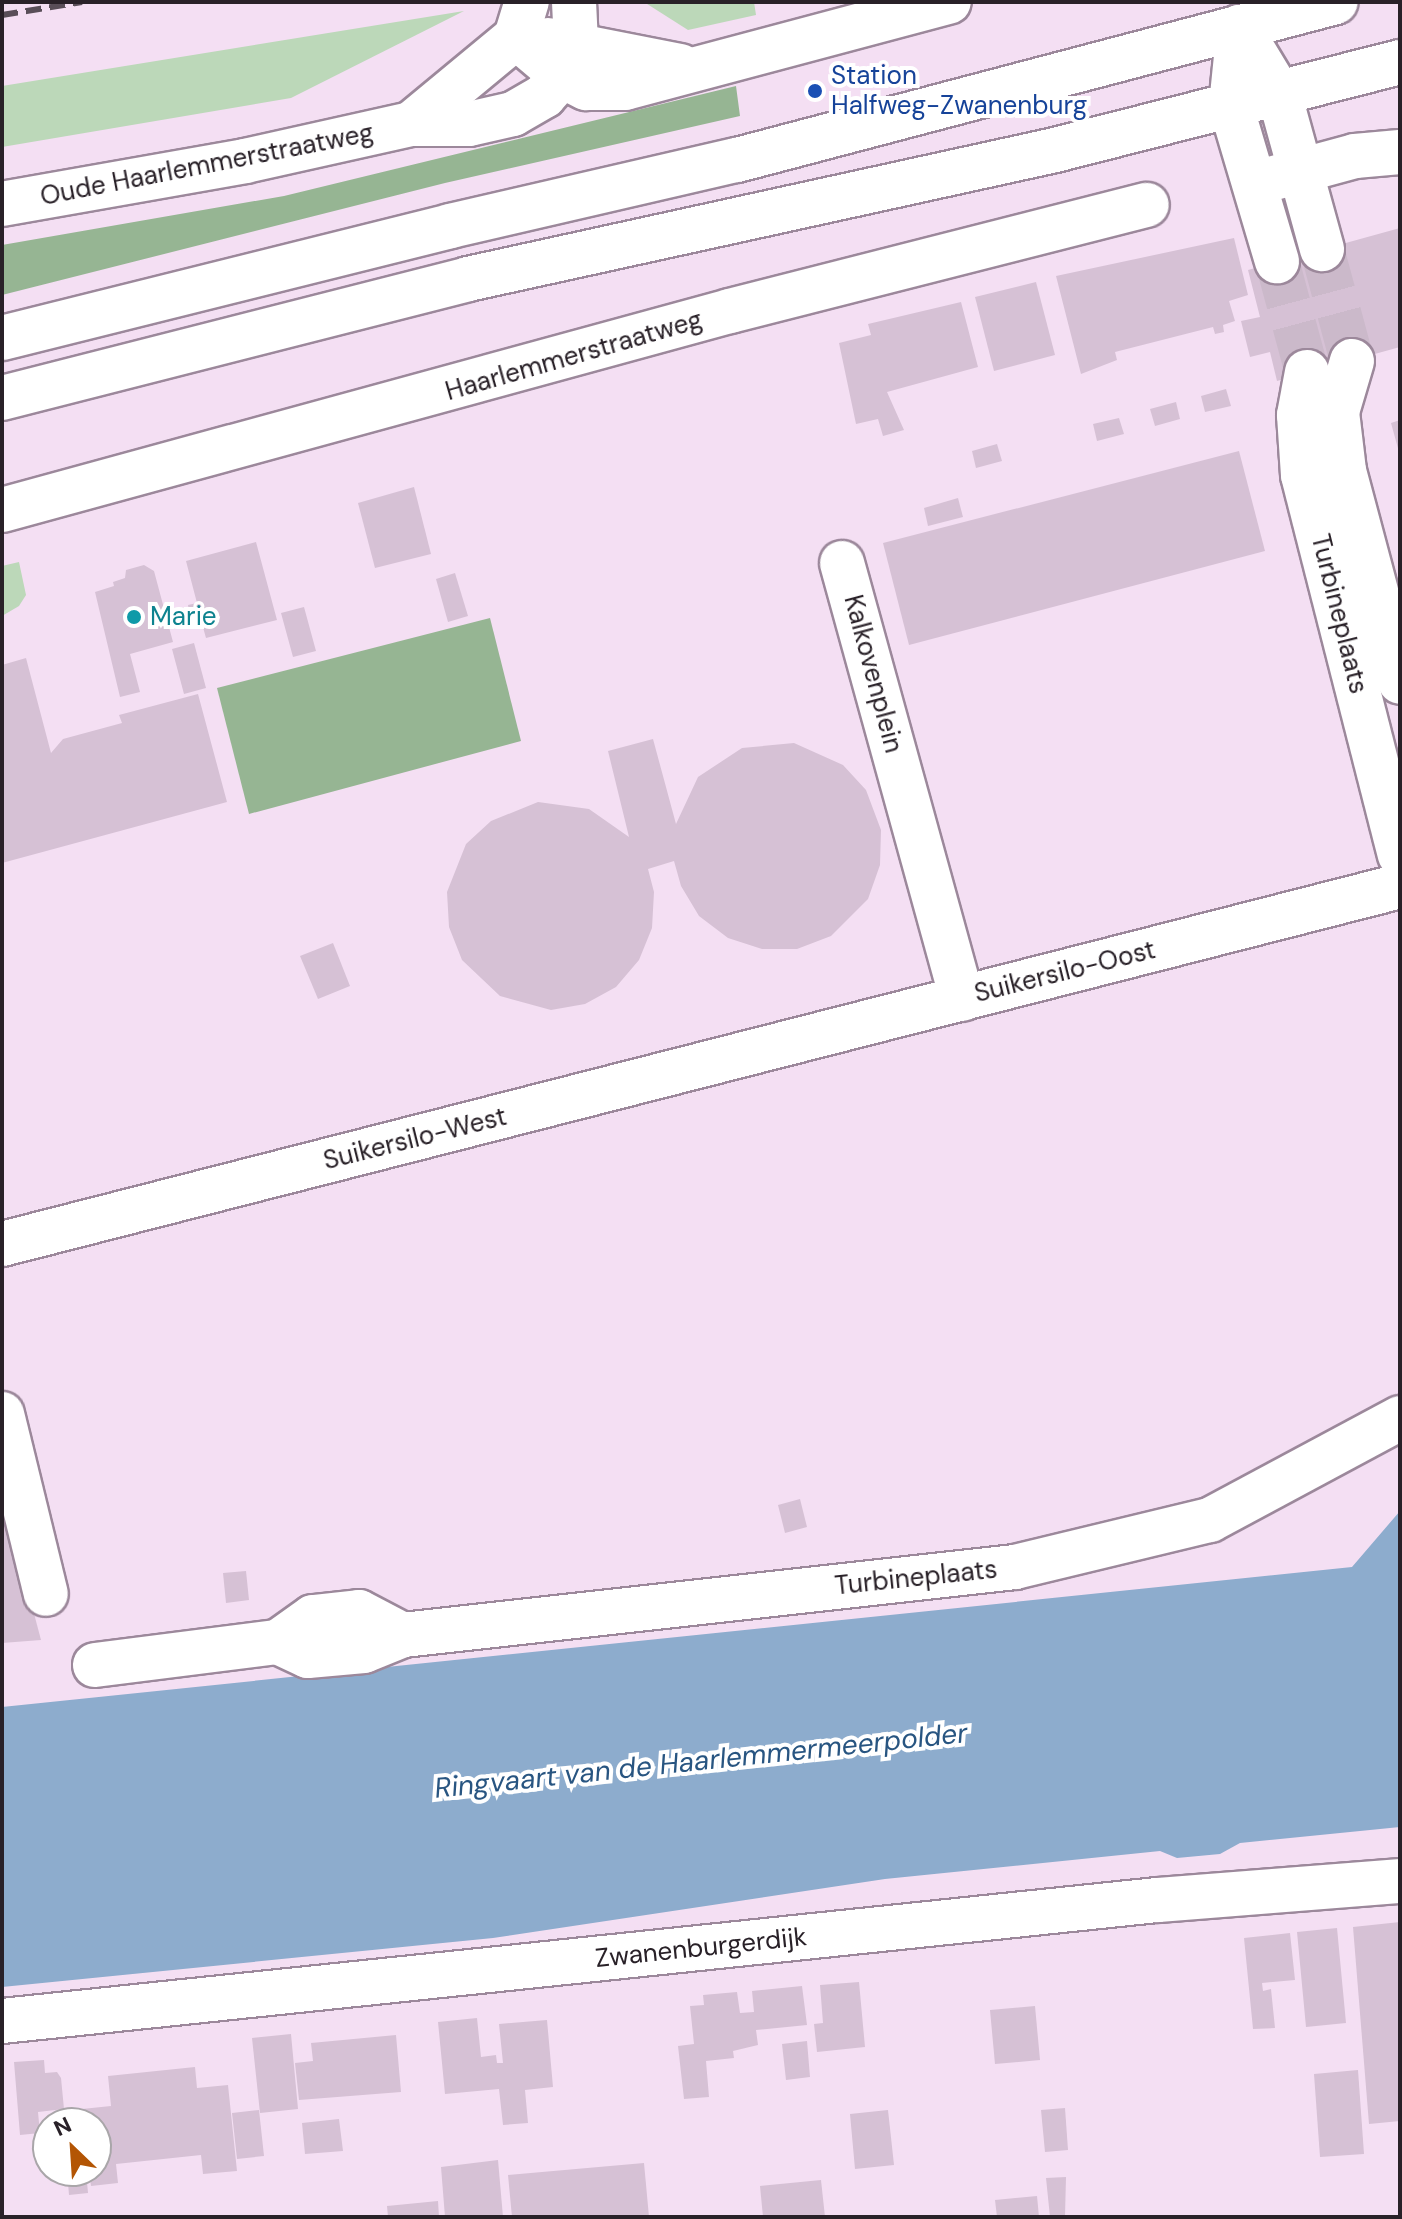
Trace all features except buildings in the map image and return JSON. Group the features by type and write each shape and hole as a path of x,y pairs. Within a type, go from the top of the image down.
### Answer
{"main road":[{"name":"Oude Haarlemmerstraatweg","path":"411,124 522,19 571,41 586,88 625,88 690,68 949,2"},
{"path":"2,338 450,226 737,160 1336,2"},
{"path":"1239,27 1279,93 1322,249"},
{"path":"1239,27 1231,106 1277,261"},
{"name":"Oude Haarlemmerstraatweg","path":"2,204 245,161 411,124 469,124 513,114 544,96 571,41"},
{"path":"2,398 315,318 1231,106 1400,62"},
{"path":"1252,183 1355,156 1400,152"},
{"name":"Haarlemmerstraatweg","path":"2,510 755,305 1147,205"},
{"name":"Turbineplaats","path":"1352,361 1337,412 1344,471 1400,682"},
{"name":"Turbineplaats","path":"1307,372 1299,415 1303,475 1400,855"},
{"name":"Kalkovenplein","path":"842,563 922,780 962,999"},
{"name":"Suikersilo-Oost","path":"729,1058 1400,886"},
{"name":"Suikersilo-West","path":"2,1244 729,1058"},
{"path":"2,1414 46,1594"},
{"name":"Turbineplaats","path":"95,1665 278,1642 313,1617 359,1612 403,1635 1015,1567 1107,1549 1210,1520 1400,1418"},
{"name":"Zwanenburgerdijk","path":"2,2021 1158,1900 1400,1881"}],"green space":[{"path":"644,2 754,2 756,15 688,30"},
{"path":"464,11 291,98 2,147 2,86"},
{"path":"736,86 740,116 445,183 2,295 2,245 284,196"},
{"path":"19,562 26,595 19,606 2,616 2,566"},
{"path":"490,618 521,741 249,814 217,688"}],"water":[{"name":"Ringvaart van de Haarlemmermeerpolder","path":"1400,1511 1400,1827 1240,1843 1220,1854 1177,1858 1160,1851 885,1879 493,1938 2,1987 2,1707 1352,1567"}],"tunnel":[{"path":"1322,249 1352,361"},
{"path":"1277,261 1307,372"}],"railway":[{"path":"2,15 82,2"}],"place":[{"name":"Station Halfweg-Zwanenburg","path":"815,91"},
{"name":"Marie","path":"134,617"}]}
